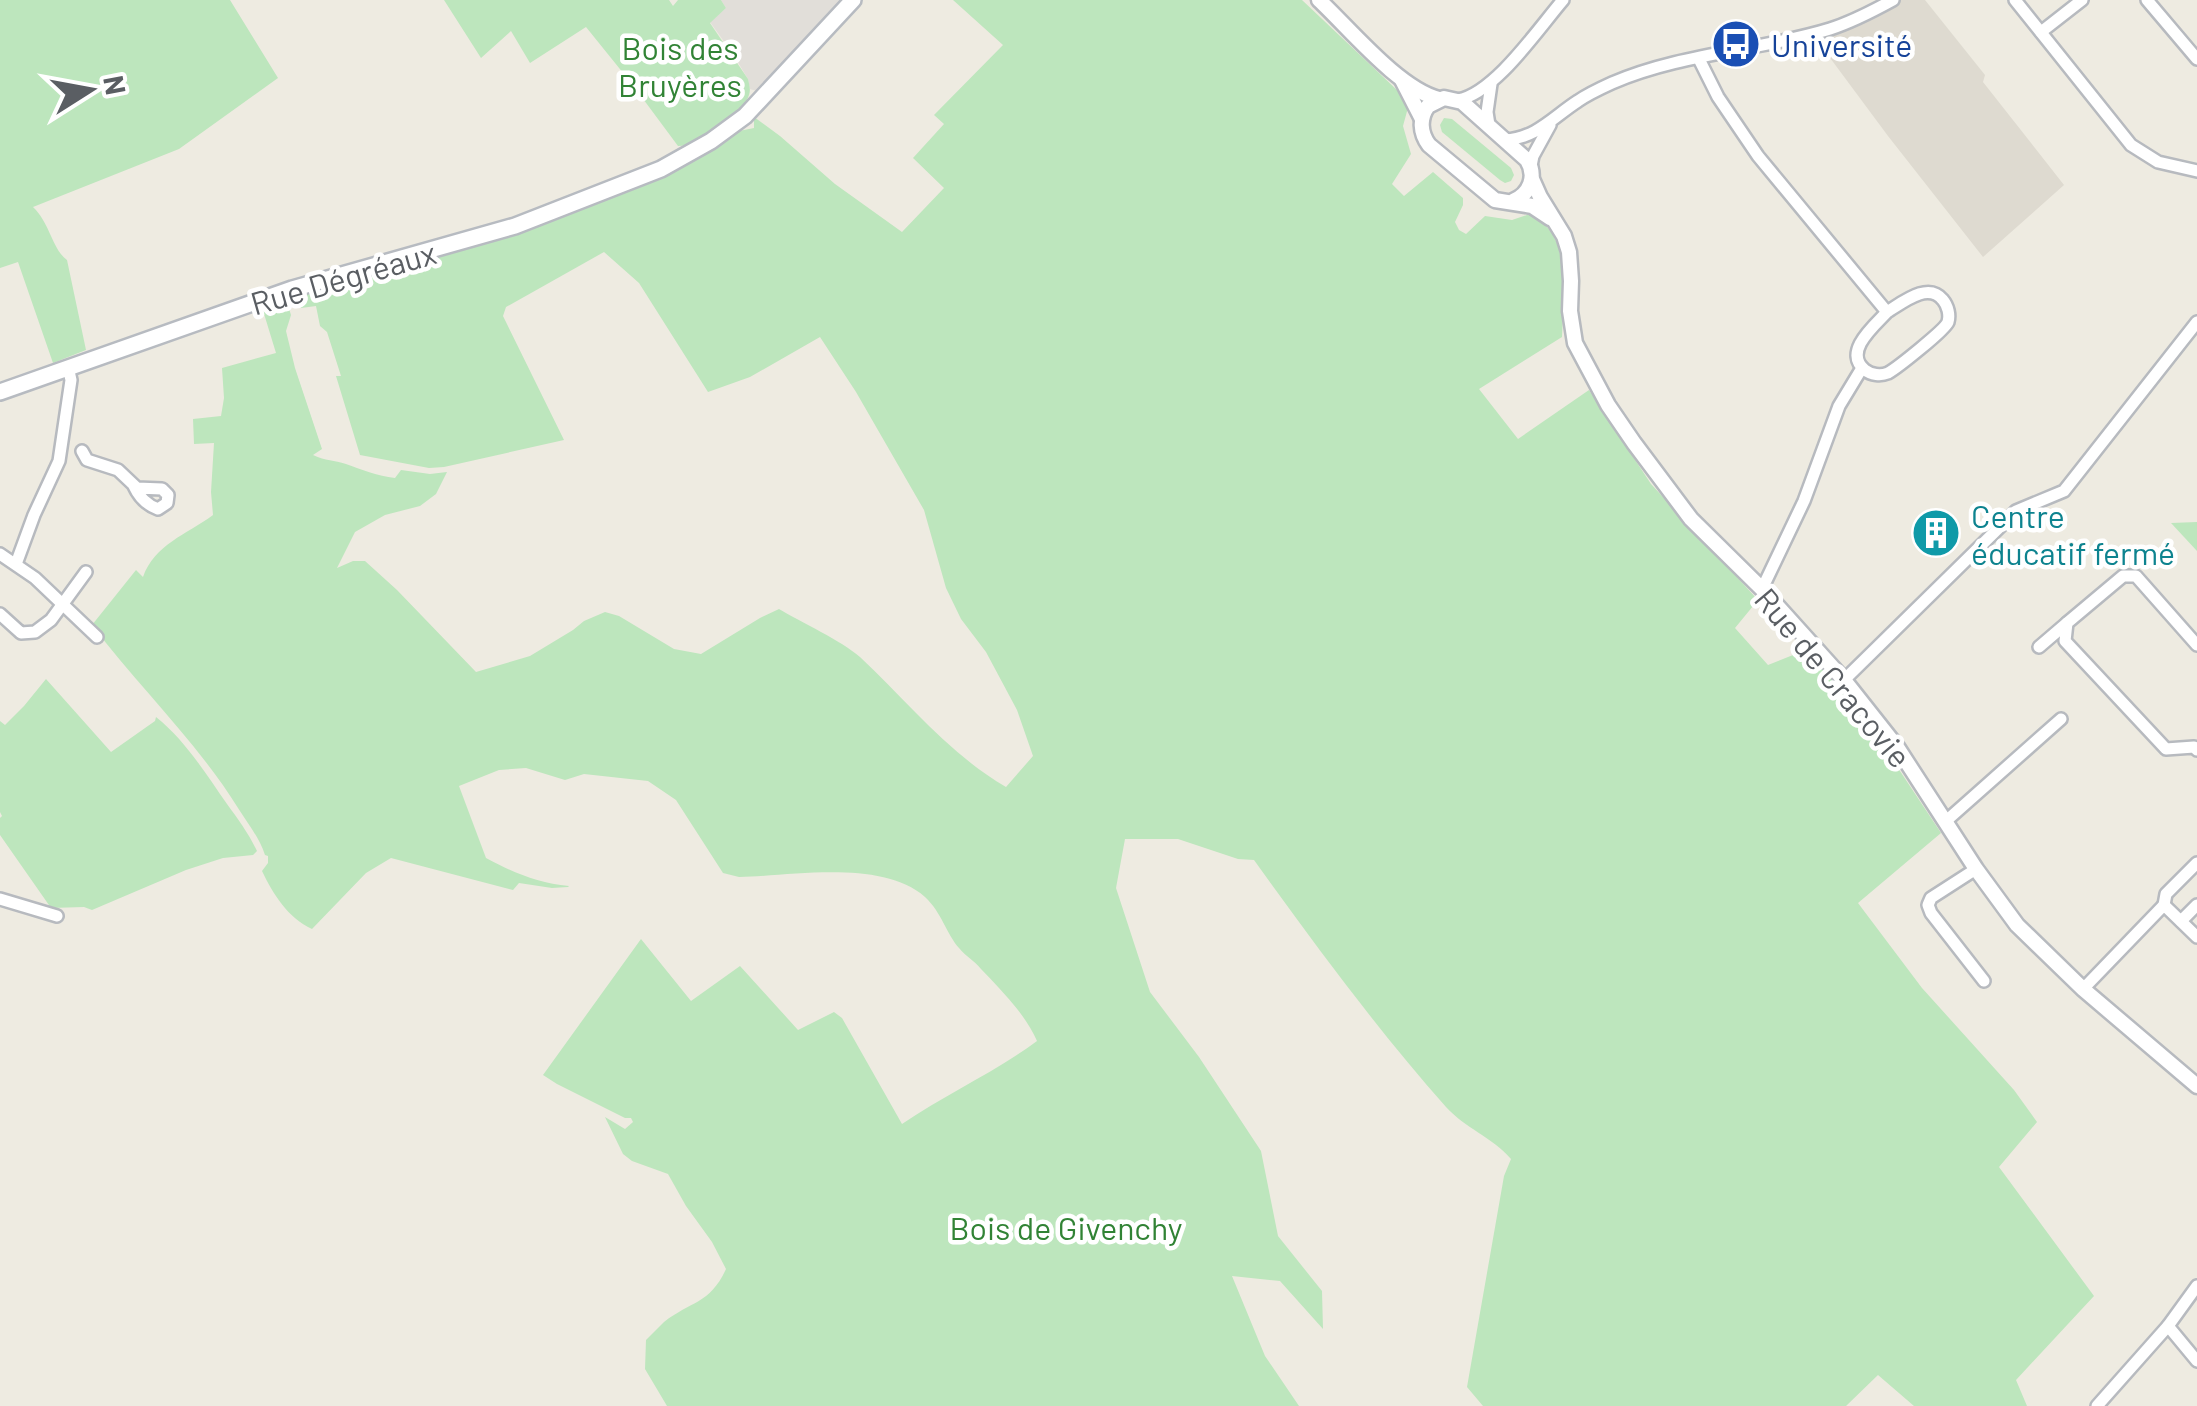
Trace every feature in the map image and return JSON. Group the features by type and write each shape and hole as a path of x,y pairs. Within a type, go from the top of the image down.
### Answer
{"main road":[{"name":"Rue Dégréaux","path":"0,392 292,288 515,226 661,168 711,142 745,116 854,0"}],"street":[{"path":"1329,3 1402,80 1431,98 1458,100 1491,84 1563,0"},
{"path":"1505,140 1526,137 1579,100 1614,82 1663,66 1832,29 1893,0"},
{"path":"2014,0 2130,146 2158,162 2197,172"},
{"path":"2041,32 2082,0"},
{"path":"2148,0 2197,59"},
{"path":"1699,58 1718,97 1758,156 1888,312"},
{"path":"1402,80 1422,119 1429,145 1495,200 1532,206 1555,222"},
{"path":"1489,126 1491,84"},
{"path":"1422,119 1428,106 1439,99"},
{"name":"Rue de Cracovie","path":"1458,100 1527,160 1569,252 1574,343 1634,443 1691,519 1844,680 1898,747 2017,925 2083,989 2197,1086"},
{"path":"1513,202 1526,192 1533,156 1552,122"},
{"path":"1762,590 1804,501 1839,406 1862,368 1858,352 1862,339 1888,312 1919,294 1928,292 1942,298 1949,318 1942,331 1889,372 1872,373 1862,368"},
{"path":"1844,680 2016,511 2064,491 2197,322"},
{"path":"16,564 59,460 72,380 68,366"},
{"path":"82,450 87,460 118,470 134,486"},
{"path":"0,554 35,578 97,638"},
{"path":"0,614 16,631 27,634 41,628 86,572"},
{"path":"2039,647 2123,576 2136,576 2197,645"},
{"path":"2068,622 2065,641 2166,749 2197,750"},
{"path":"1946,822 2061,719"},
{"path":"2083,989 2164,906 2166,894 2197,863"},
{"path":"1976,869 1931,898 1928,905 1984,981"},
{"path":"0,899 57,916"},
{"path":"2180,921 2197,905"},
{"path":"2164,906 2197,936"},
{"path":"2096,1406 2168,1326 2197,1286"},
{"path":"2168,1326 2197,1361"}],"shaded area":[{"path":"721,0 843,0 757,91 750,89 748,79 710,22 726,8"},
{"path":"1900,0 1925,0 2064,185 1983,257 1819,43"}],"green space":[{"path":"0,0 230,0 278,78 179,149 33,207 67,260 86,350 53,363 18,262 0,268"},
{"name":"Bois des Bruyères","path":"444,0 669,0 673,6 678,0 721,0 726,8 710,23 748,79 749,95 739,111 719,127 697,141 678,146 586,27 530,63 511,31 481,58"},
{"name":"Bois de Givenchy","path":"953,0 1302,0 1409,104 1403,126 1411,154 1392,184 1404,196 1433,172 1463,198 1455,222 1466,234 1485,216 1512,220 1530,214 1551,232 1563,272 1562,337 1479,389 1518,439 1589,390 1651,484 1758,600 1735,628 1768,665 1808,649 1847,691 1941,833 1858,903 1922,988 2014,1090 2037,1122 1999,1167 2094,1296 2016,1380 2027,1406 1914,1406 1878,1375 1846,1406 1483,1406 1467,1387 1504,1176 1511,1159 1453,1114 1420,1077 1254,860 1238,859 1178,839 1125,839 1116,888 1150,992 1261,1151 1278,1236 1322,1291 1323,1329 1280,1281 1232,1276 1265,1356 1299,1406 667,1406 645,1369 646,1340 664,1322 706,1296 726,1269 668,1174 623,1154 605,1117 625,1129 633,1122 631,1118 543,1075 641,939 691,1001 740,966 798,1030 834,1012 842,1018 902,1124 1037,1041 1020,1012 959,948 931,903 907,885 836,872 739,877 723,873 676,800 648,781 584,774 565,780 526,768 499,770 459,786 486,858 526,876 568,887 519,883 513,890 391,858 366,873 312,929 282,904 262,871 268,856 222,784 92,625 136,570 143,577 163,548 213,515 214,443 194,444 193,419 221,416 222,368 276,353 261,304 285,296 291,315 286,331 322,449 313,455 395,478 401,470 447,472 436,494 420,506 385,515 355,532 337,568 365,561 476,672 530,656 605,612 619,616 674,649 701,654 779,609 852,651 947,743 1006,787 1033,756 1017,710 946,588 924,510 820,337 750,377 708,392 639,283 604,252 506,307 503,316 564,440 429,468 360,455 327,332 320,326 316,306 301,308 294,293 466,249 610,198 703,156 739,131 754,128 754,117 835,184 902,232 944,188 913,158 944,124 934,115 1003,45"},
{"path":"1444,118 1452,119 1511,168 1511,181 1500,180 1442,132"},
{"path":"2197,522 2197,551 2171,523"},
{"path":"46,679 111,752 156,717 194,758 257,851 186,870 92,910 51,908 0,835 0,721 5,725"}],"place":[{"name":"Université","path":"1736,44"},
{"name":"Centre éducatif fermé","path":"1936,533"}]}
